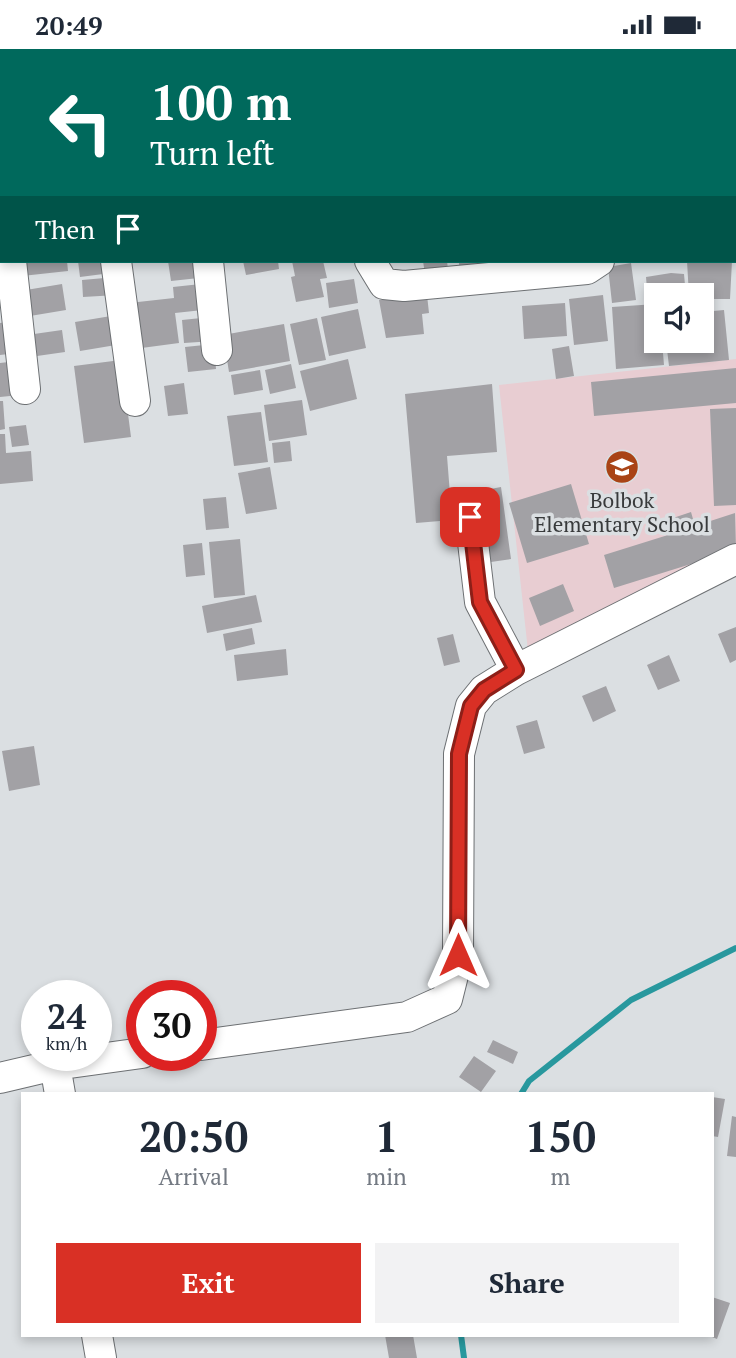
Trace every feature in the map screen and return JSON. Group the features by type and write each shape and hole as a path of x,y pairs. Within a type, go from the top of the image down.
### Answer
{"street":[{"path":"11,263 24,389"},
{"path":"116,263 135,401"},
{"path":"208,263 217,350"},
{"path":"371,263 384,283 404,286 587,269 596,263"},
{"path":"470,517 480,602 516,670"},
{"path":"217,1043 407,1017 447,999 458,955 459,754 471,706 484,690 516,670 736,559"},
{"path":"0,1078 57,1080 126,1058"},
{"path":"97,1337 101,1358"}],"shaded area":[{"name":"Bolbok Elementary School","path":"736,359 736,549 528,651 499,385"}],"building":[{"path":"20,263 67,263 68,271 22,276"},
{"path":"78,263 110,263 111,273 80,277"},
{"path":"168,263 205,263 208,277 171,281"},
{"path":"243,263 278,263 279,269 246,275"},
{"path":"292,263 323,263 327,278 320,279 324,297 296,302 291,277 295,276"},
{"path":"423,263 447,263 449,278 426,281"},
{"path":"459,263 480,263 459,266"},
{"path":"631,263 636,300 612,303 608,267"},
{"path":"687,263 732,263 730,299 714,299 714,283 688,283"},
{"path":"684,274 685,283 646,283 646,277"},
{"path":"116,277 117,295 83,297 82,280"},
{"path":"354,279 358,303 329,308 326,283"},
{"path":"210,283 212,309 175,313 179,343 134,349 129,303 174,298 173,287"},
{"path":"62,284 66,310 30,316 26,290"},
{"path":"427,295 429,313 422,314 424,334 386,338 379,300"},
{"path":"603,295 608,341 574,345 569,299"},
{"path":"565,303 567,336 524,339 522,306"},
{"path":"644,305 644,353 663,353 664,365 616,369 612,307"},
{"path":"358,309 366,348 329,356 321,317"},
{"path":"724,310 729,360 669,366 667,353 714,353 714,311"},
{"path":"117,315 122,344 80,351 75,322"},
{"path":"211,317 214,341 184,343 182,320"},
{"path":"317,318 326,360 299,365 290,324"},
{"path":"13,321 17,353 0,355 0,323"},
{"path":"284,324 290,361 229,372 223,335"},
{"path":"62,330 65,352 37,356 34,334"},
{"path":"214,344 216,369 188,372 185,347"},
{"path":"569,346 574,376 556,379 552,349"},
{"path":"348,359 357,399 310,411 300,371"},
{"path":"121,360 131,437 84,443 74,366"},
{"path":"17,361 20,395 0,397 0,363"},
{"path":"291,364 296,388 270,394 265,370"},
{"path":"736,368 736,403 594,416 591,382"},
{"path":"260,370 263,390 234,395 231,375"},
{"path":"184,383 188,414 168,416 164,386"},
{"path":"492,384 497,452 447,456 452,520 416,523 405,394"},
{"path":"302,400 307,435 269,441 264,405"},
{"path":"0,401 3,401 5,429 0,430"},
{"path":"736,408 736,505 714,506 710,409"},
{"path":"261,412 268,462 234,466 227,416"},
{"path":"26,425 29,445 12,447 9,427"},
{"path":"0,434 5,434 6,453 31,451 33,481 0,484"},
{"path":"290,441 292,461 274,463 272,443"},
{"path":"270,467 277,509 246,514 238,473"},
{"path":"571,484 589,544 527,563 509,503"},
{"path":"501,487 511,559 484,563 474,492"},
{"path":"226,497 229,528 206,530 203,499"},
{"path":"691,512 695,526 735,513 736,550 614,588 604,555 668,535 664,521"},
{"path":"240,539 245,595 214,598 209,542"},
{"path":"202,543 205,575 186,577 183,545"},
{"path":"563,584 574,611 540,626 529,598"},
{"path":"256,595 262,622 207,633 202,606"},
{"path":"736,627 736,660 730,663 718,634"},
{"path":"252,628 255,644 226,651 223,634"},
{"path":"453,634 460,662 444,666 437,638"},
{"path":"286,649 288,675 237,681 234,655"},
{"path":"669,655 680,681 658,690 647,665"},
{"path":"606,686 616,711 593,722 582,696"},
{"path":"537,720 545,748 524,754 516,726"},
{"path":"34,746 40,785 9,791 2,751"},
{"path":"493,1040 518,1052 513,1064 487,1052"},
{"path":"474,1056 496,1071 481,1092 459,1077"},
{"path":"714,1097 725,1099 718,1137 714,1136"},
{"path":"732,1116 736,1117 736,1157 727,1156"},
{"path":"714,1298 730,1303 717,1339 712,1337"},
{"path":"385,1337 413,1337 417,1358 389,1358"}],"waterway":[{"path":"522,1092 529,1081 631,1000 736,948"},
{"path":"461,1337 464,1358"}],"place":[{"name":"Bolbok Elementary School","path":"622,467"}],"route":[{"path":"458,955 459,754 471,706 484,690 516,670 486,618 480,602 470,517"}]}
